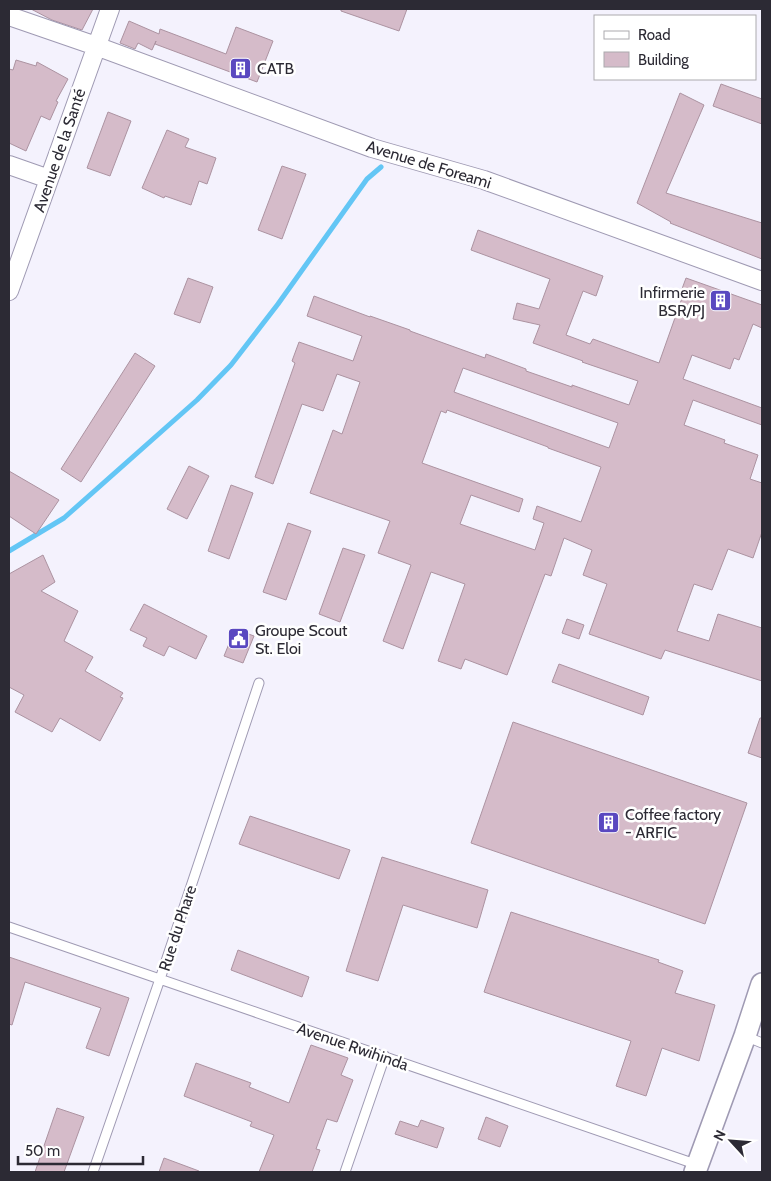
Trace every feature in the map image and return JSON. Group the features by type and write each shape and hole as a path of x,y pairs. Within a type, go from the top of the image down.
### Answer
{"street":[{"name":"Avenue de la Santé","path":"9,291 110,9"},
{"name":"Avenue de Foreami","path":"9,16 96,46 372,148 484,180 762,281"},
{"path":"9,165 49,179"},
{"path":"696,1169 754,1040 762,984"}],"lane":[{"name":"Rue du Phare","path":"93,1172 259,683"},
{"name":"Avenue Rwihinda","path":"9,927 385,1056 696,1169"},
{"path":"346,1172 385,1056"}],"building":[{"path":"31,9 93,9 82,30 52,20"},
{"path":"341,9 407,9 399,31 341,11"},
{"name":"CATB","path":"129,21 159,34 160,29 226,54 236,27 273,41 257,82 155,44 156,41 152,50 138,43 135,49 120,43"},
{"path":"16,60 36,66 37,62 68,79 56,101 58,102 50,120 41,116 26,151 9,143 9,69 13,70"},
{"path":"721,84 762,99 762,124 713,106"},
{"path":"680,93 704,105 666,193 762,223 762,259 670,223 637,203"},
{"path":"108,112 131,121 110,176 87,168"},
{"path":"167,130 189,139 185,147 216,158 207,184 199,181 191,205 165,196 164,198 142,188"},
{"path":"282,166 306,174 282,239 258,230"},
{"path":"478,230 603,276 596,296 583,291 566,335 590,344 593,339 659,363 682,298 679,297 686,278 762,305 762,328 753,324 739,360 734,358 730,369 692,355 683,379 762,408 762,425 693,400 684,425 725,440 724,443 758,455 750,479 762,483 762,532 753,558 728,549 712,590 694,584 677,631 709,641 718,614 762,628 762,681 665,650 661,659 589,634 607,584 583,575 592,550 564,538 551,576 545,574 507,675 465,659 461,669 438,661 465,584 431,572 403,649 383,641 411,565 378,553 390,521 310,493 333,430 342,434 360,382 337,374 323,411 302,404 273,484 255,477 295,363 292,361 299,342 353,361 362,336 307,316 314,296 485,358 486,354 526,369 526,371 629,405 638,381 533,343 540,325 513,319 517,303 539,309 550,279 471,250","holes":["463,368 618,423 609,448 454,392","447,410 601,467 581,522 537,506 533,519 544,523 535,550 460,524 471,495 519,512 523,499 422,463 441,411 446,413"]},
{"path":"188,278 213,287 200,323 174,314"},
{"path":"135,353 155,366 81,482 61,469"},
{"path":"189,466 209,476 187,519 167,509"},
{"path":"9,471 59,500 36,534 9,516"},
{"path":"231,485 253,493 229,559 208,551"},
{"path":"288,523 311,531 286,600 263,592"},
{"path":"343,548 365,555 340,622 319,614"},
{"path":"43,555 55,582 41,591 78,611 64,641 93,657 85,671 123,693 120,697 123,698 100,741 60,718 52,732 15,712 24,695 9,687 9,574"},
{"path":"144,604 207,636 196,659 169,646 164,656 143,646 147,638 130,630"},
{"path":"567,619 584,625 579,639 562,633"},
{"path":"235,629 254,636 243,663 224,656"},
{"path":"559,664 649,697 643,715 552,682"},
{"path":"760,718 762,718 762,758 748,753"},
{"name":"Coffee factory - ARFIC","path":"513,722 747,803 705,924 471,843"},
{"path":"250,816 350,850 339,879 239,844"},
{"path":"382,857 488,890 477,928 403,905 378,981 346,971"},
{"path":"511,912 659,960 658,962 683,971 675,993 715,1005 699,1061 662,1048 646,1096 616,1086 631,1041 484,992"},
{"path":"238,950 309,977 302,997 231,970"},
{"path":"9,957 129,998 109,1056 86,1048 101,1008 25,982 12,1025 9,1024"},
{"path":"311,1045 348,1058 341,1075 353,1080 337,1122 327,1119 316,1149 320,1150 312,1172 259,1172 274,1135 250,1126 252,1122 184,1096 196,1063 251,1083 249,1087 289,1103"},
{"path":"57,1108 84,1117 64,1172 35,1172"},
{"path":"486,1117 508,1126 500,1147 478,1139"},
{"path":"421,1120 444,1128 437,1148 395,1134 400,1121 418,1127"},
{"path":"164,1158 199,1171 199,1172 159,1172"}],"waterway":[{"path":"9,551 64,518 197,400 231,365 278,304 367,179 381,167"}],"place":[{"name":"CATB","path":"241,68"},
{"name":"Infirmerie BSR/PJ","path":"721,301"},
{"name":"Groupe Scout St. Eloi","path":"239,639"},
{"name":"Coffee factory - ARFIC","path":"609,823"}]}
